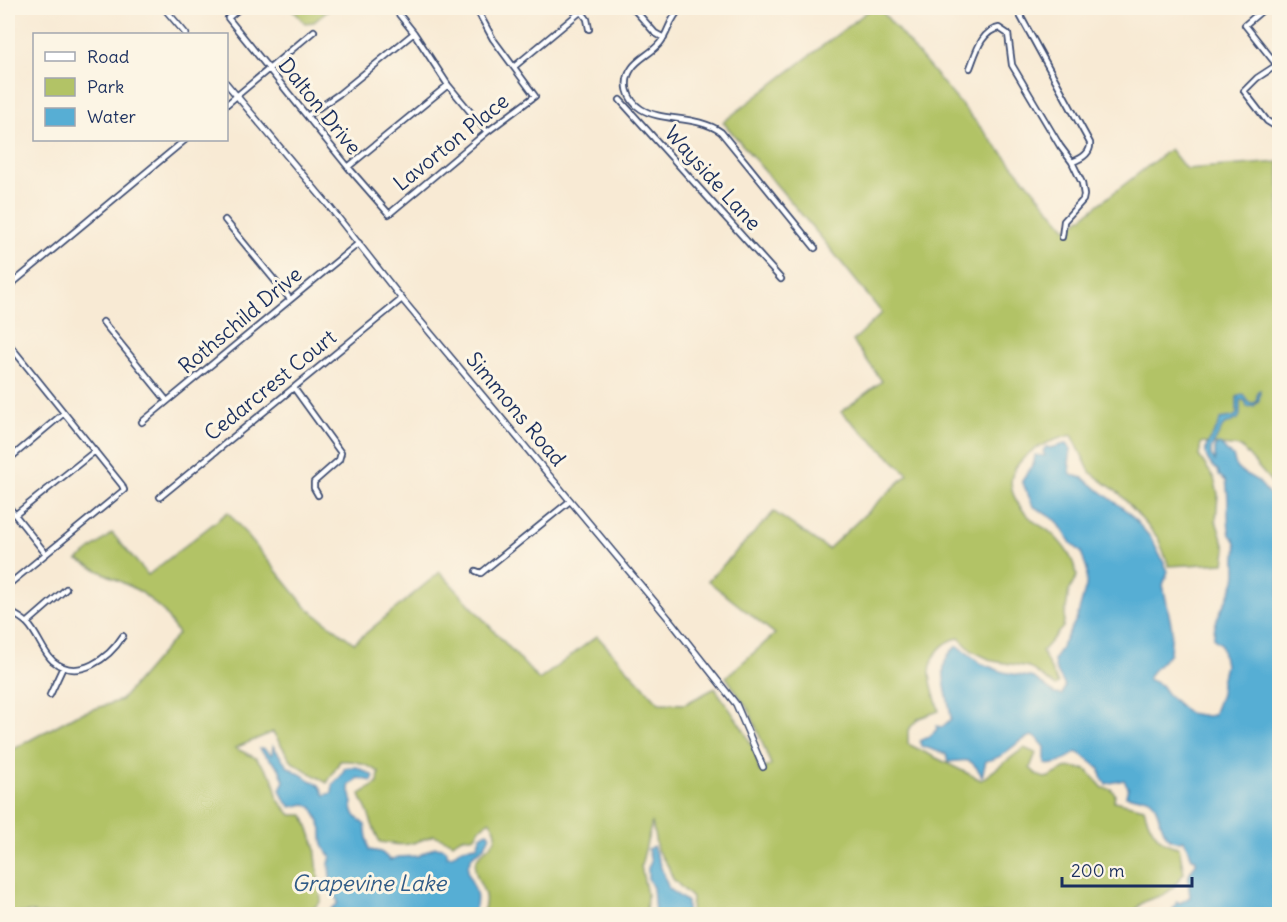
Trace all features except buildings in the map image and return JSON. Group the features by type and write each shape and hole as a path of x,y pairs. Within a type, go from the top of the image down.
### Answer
{"street":[{"path":"164,8 185,33"},
{"name":"Dalton Drive","path":"240,8 228,18 348,167 389,214"},
{"path":"394,8 414,33 448,85 487,132"},
{"path":"476,8 493,39 514,66 582,8 589,29"},
{"path":"633,8 655,33 664,38"},
{"path":"681,8 670,22 659,45 632,68 626,87 629,96 642,110 704,123 721,132 815,248"},
{"path":"1016,8 1090,143 1085,155 1072,162"},
{"path":"1265,8 1245,25 1278,64 1244,91 1267,121 1280,129"},
{"path":"970,68 984,36 989,31 999,28 1008,34 1012,64 1059,146 1072,162 1082,183 1084,195 1080,204 1064,221 1062,237"},
{"path":"228,103 314,31"},
{"path":"307,116 347,88 414,33"},
{"name":"Lavorton Place","path":"389,214 487,132 536,96 514,66"},
{"name":"Simmons Road","path":"228,85 402,299 489,400 570,501 660,607 736,704 763,767"},
{"path":"348,167 448,85"},
{"name":"Wayside Lane","path":"620,100 781,279"},
{"path":"8,287 184,141"},
{"path":"225,220 290,299"},
{"name":"Rothschild Drive","path":"142,422 358,243"},
{"name":"Cedarcrest Court","path":"160,497 402,299"},
{"path":"103,322 167,401"},
{"path":"8,343 124,490 8,585"},
{"path":"294,388 341,453 339,460 314,482 318,495"},
{"path":"8,460 64,413"},
{"path":"15,515 95,451"},
{"path":"476,571 481,573 570,501"},
{"path":"8,506 46,554"},
{"path":"27,623 66,589"},
{"path":"8,610 27,623 52,661 63,667 88,668 104,657 123,636"},
{"path":"50,695 63,667"}],"green space":[{"path":"291,8 331,8 314,22 305,23"},
{"path":"872,8 879,8 1067,229 1170,149 1186,169 1279,162 1279,491 1241,447 1201,443 1199,456 1214,478 1218,494 1216,521 1226,550 1224,563 1169,566 1158,538 1120,494 1090,472 1072,435 1036,448 1019,463 1011,479 1011,487 1017,502 1028,516 1049,531 1064,547 1074,563 1077,576 1069,591 1063,627 1042,651 1058,684 1055,686 1029,667 993,661 972,651 959,638 948,642 939,650 931,666 931,682 939,711 919,718 908,730 908,744 981,780 1024,748 1036,753 1030,768 1040,777 1048,777 1069,767 1087,770 1103,788 1111,789 1115,794 1114,801 1144,808 1149,822 1160,839 1179,847 1184,873 1173,887 1164,894 1145,901 1134,914 691,914 692,898 673,879 668,866 657,850 652,822 641,866 647,895 646,914 482,914 485,899 475,872 475,865 477,859 494,841 495,829 490,821 481,827 474,837 462,837 453,843 434,835 408,844 380,842 360,794 378,783 379,772 360,763 340,761 327,783 292,762 273,732 235,748 256,758 273,778 278,800 291,815 304,815 315,846 321,901 308,914 33,914 34,912 8,914 8,752 76,715 121,700 178,634 164,612 141,592 78,560 112,533 148,575 228,512 306,607 354,643 440,572 539,680 597,636 659,703 685,704 715,688 748,738 759,771 771,765 750,712 726,677 775,634 708,581 774,512 828,549 908,474 841,412 882,381 853,341 882,313 723,122"}],"water":[{"path":"1260,390 1259,400 1254,406 1247,407 1244,400 1240,400 1238,419 1223,426 1211,449 1211,455 1215,461 1215,446 1221,445 1233,456 1237,469 1258,481 1269,494 1279,501 1279,914 1171,914 1177,901 1180,903 1190,897 1189,876 1196,864 1196,859 1192,858 1184,840 1170,839 1166,834 1152,801 1146,797 1126,796 1128,787 1124,780 1106,784 1101,777 1100,769 1076,752 1058,763 1045,764 1045,747 1037,738 1031,736 999,757 986,761 982,776 971,762 964,760 948,762 946,754 921,746 920,741 929,737 937,729 936,726 942,727 951,719 944,670 945,661 958,646 980,663 1003,672 1034,678 1055,694 1062,695 1065,686 1055,668 1054,660 1077,618 1086,586 1087,569 1081,552 1071,543 1057,521 1033,506 1022,481 1034,463 1035,455 1045,456 1043,451 1046,447 1052,448 1064,444 1071,449 1069,463 1071,475 1083,478 1128,512 1151,538 1168,571 1163,585 1172,629 1170,653 1148,679 1161,685 1168,695 1188,713 1213,715 1221,694 1225,665 1221,644 1214,639 1214,631 1218,616 1235,580 1237,547 1230,535 1226,481 1209,462 1206,449 1220,419 1237,414 1237,397 1244,395 1251,404 1256,402"},
{"name":"Grapevine Lake","path":"273,746 288,767 319,785 325,795 332,793 333,784 345,768 357,767 374,776 372,781 358,778 349,786 352,808 356,817 365,825 369,850 381,852 390,860 418,856 435,847 443,848 447,851 447,856 452,856 462,848 477,846 481,836 487,832 490,835 487,842 469,862 469,876 476,895 473,914 326,914 338,903 330,877 331,856 324,847 322,829 312,807 305,804 291,807 284,799 280,789 284,781 279,768 259,749 263,748 272,755"},
{"path":"653,846 669,889 687,902 687,914 655,914 653,888 648,878 648,868 651,862 648,849"}]}
